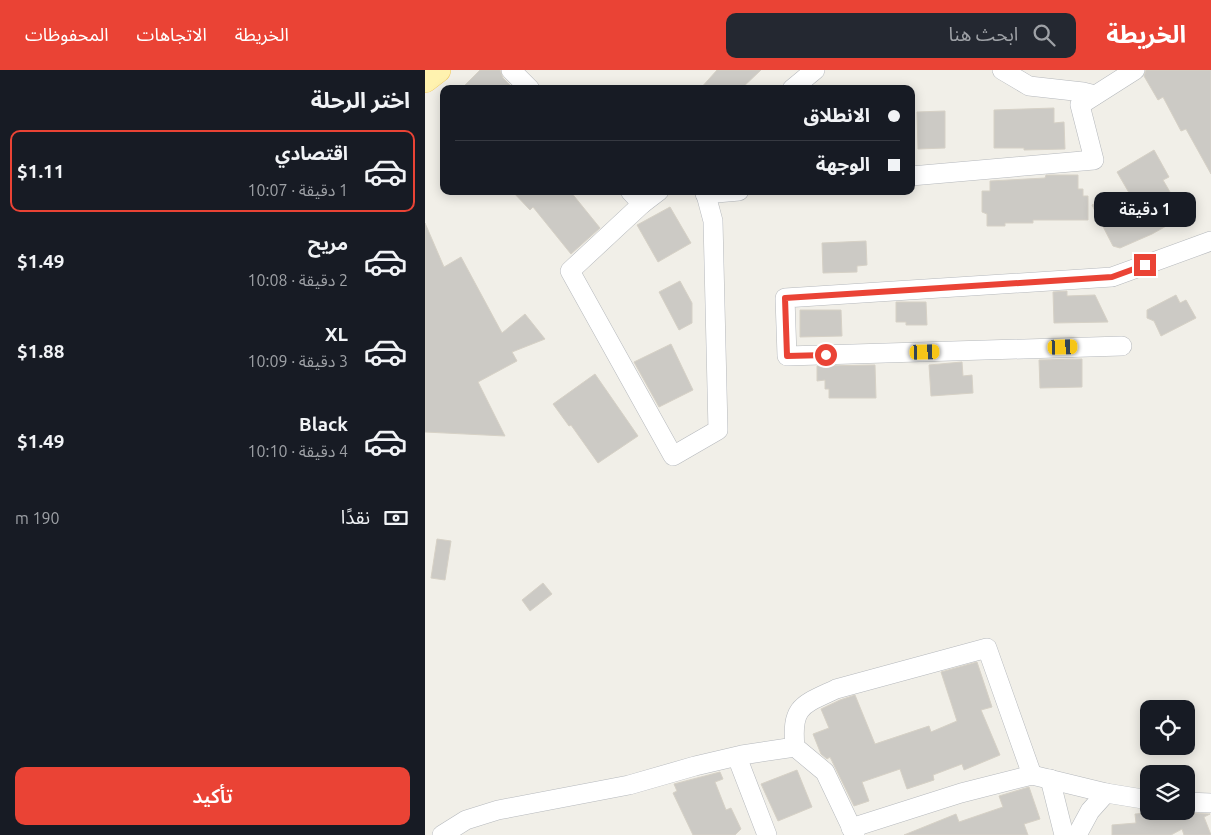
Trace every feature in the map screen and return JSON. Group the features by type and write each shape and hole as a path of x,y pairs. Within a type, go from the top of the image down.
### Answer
{"main road":[{"path":"425,80 438,70"}],"street":[{"path":"511,70 526,85"},
{"path":"797,85 815,70"},
{"path":"1002,70 1029,86 1095,95"},
{"path":"915,176 1094,160 1081,105 1135,70"},
{"path":"636,197 570,271 673,456 718,430 713,222 706,195"},
{"path":"1122,346 787,356 785,298 1112,277 1211,241"},
{"path":"1065,835 1041,777 987,648 836,689 799,709 793,729 795,747 825,772 853,831 961,793 1041,777 1106,793 1140,799"},
{"path":"442,835 465,820 498,810 629,785 695,766 795,747"},
{"path":"737,757 767,835"},
{"path":"1077,835 1090,811 1106,793"},
{"path":"1195,802 1211,803"}],"building":[{"path":"480,70 500,70 503,78 510,85 465,85"},
{"path":"717,70 761,70 745,85 704,85"},
{"path":"1146,70 1211,70 1211,174 1186,129 1181,131 1163,97 1158,100 1144,76"},
{"path":"1054,108 1054,123 1064,122 1065,149 1024,150 1024,148 994,148 994,110"},
{"path":"945,111 945,148 918,149 917,112"},
{"path":"1154,150 1169,177 1163,180 1184,216 1152,234 1120,248 1113,246 1092,205 1102,200 1114,222 1139,210 1117,172"},
{"path":"1046,175 1078,175 1078,189 1083,189 1083,196 1088,196 1088,220 1033,220 1033,223 1005,223 1005,226 987,226 987,214 982,212 982,191 990,191 990,181 1045,178"},
{"path":"516,195 573,195 600,228 571,254 533,207 530,210"},
{"path":"670,207 691,243 658,262 637,225"},
{"path":"425,223 444,267 461,257 502,333 525,314 545,339 512,352 517,361 478,382 505,436 425,432"},
{"path":"866,241 867,265 857,266 857,272 823,273 822,243"},
{"path":"680,281 692,303 692,323 679,330 659,292"},
{"path":"1067,291 1067,296 1095,295 1108,322 1054,323 1053,292"},
{"path":"1176,295 1180,303 1186,300 1196,318 1161,336 1154,321 1147,318 1147,310"},
{"path":"896,302 926,302 927,325 906,325 906,322 896,322"},
{"path":"800,310 841,310 842,336 800,337"},
{"path":"671,344 693,390 659,407 634,362"},
{"path":"1082,359 1082,387 1040,388 1039,360"},
{"path":"962,362 963,376 972,375 973,393 931,396 929,365"},
{"path":"875,365 876,398 829,398 829,389 825,389 825,380 817,381 817,366"},
{"path":"595,374 638,436 598,463 571,425 569,426 553,404"},
{"path":"437,539 451,541 445,580 431,578"},
{"path":"543,583 552,594 530,611 522,600"},
{"path":"977,662 992,707 981,710 1000,755 964,770 962,764 933,775 934,780 907,789 900,769 862,782 869,801 854,806 830,757 827,759 821,754 813,734 829,728 821,709 855,695 875,744 929,726 931,732 957,721 941,672"},
{"path":"797,770 812,807 778,821 761,784"},
{"path":"720,772 723,779 715,782 726,810 731,808 741,829 735,835 693,835 673,793 677,791 674,784"},
{"path":"1029,787 1040,819 1024,824 1028,835 904,835 956,814 959,822 1003,807 999,796"},
{"path":"1195,813 1210,814 1204,817 1211,835 1184,835 1182,829 1171,835 1112,835 1112,825 1136,823 1135,814 1140,814 1140,820 1195,820"}],"route":[{"path":"826,355 787,356 785,298 1112,277 1145,265"}]}
